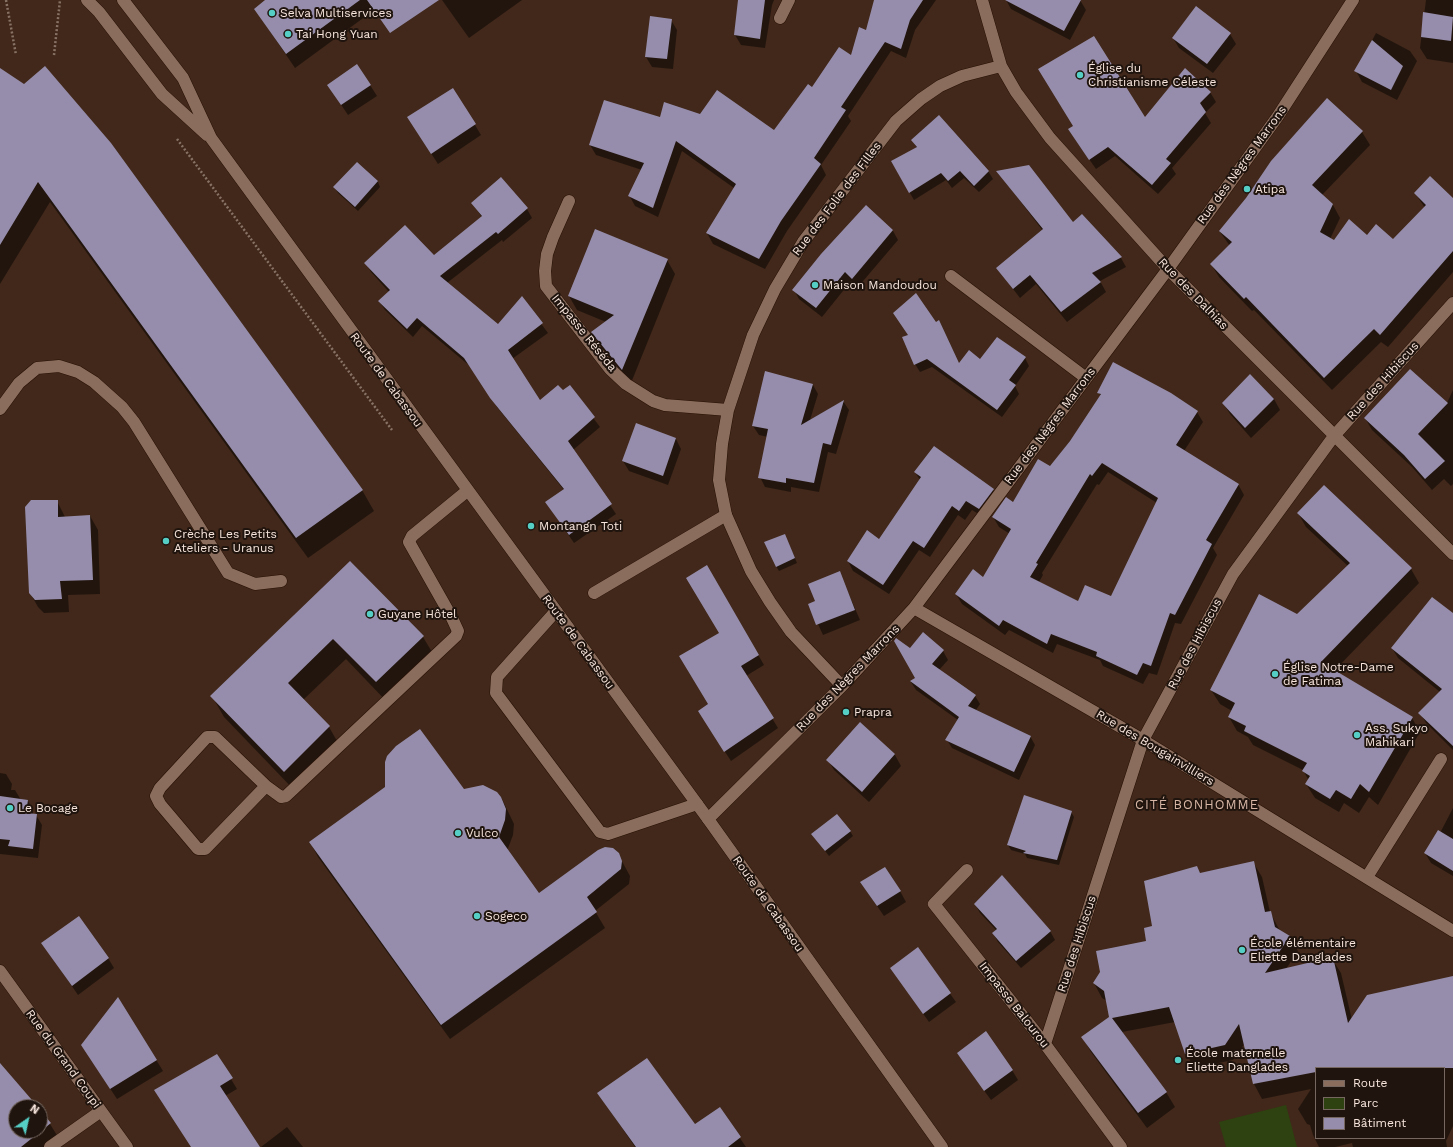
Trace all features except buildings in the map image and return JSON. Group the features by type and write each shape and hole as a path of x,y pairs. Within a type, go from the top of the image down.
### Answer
{"street":[{"name":"Route de Cabassou","path":"87,0 99,12 162,94 211,138"},
{"name":"Route de Cabassou","path":"124,0 183,78 211,138 467,491 708,819 942,1147"},
{"path":"780,18 789,0"},
{"name":"Rue des Dalhias","path":"982,0 1001,66 1016,92 1050,138 1168,269 1453,554"},
{"name":"Rue des Nègres Marrons","path":"708,819 842,686 914,608 1168,269 1278,116 1353,0"},
{"name":"Rue des Folie des Filles","path":"842,686 791,632 770,602 751,571 726,515 719,480 722,444 728,410 753,335 775,289 803,242 896,121 921,99 940,86 962,76 1001,66"},
{"name":"Impasse Réséda","path":"569,201 552,237 547,254 545,271 546,286 610,369 626,384 653,401 665,405 728,410"},
{"path":"951,276 1086,378"},
{"name":"Rue des Hibiscus","path":"1045,1044 1143,740 1233,574 1334,436 1453,303"},
{"path":"0,409 19,383 38,368 59,366 78,372 94,382 122,407 134,422 228,573 255,584 281,581"},
{"path":"266,786 205,849 198,849 160,804 156,796 160,788 207,736 215,737 266,786 281,797 286,796 456,636 458,631 452,618 410,542 412,536 467,491"},
{"path":"594,593 726,515"},
{"name":"Rue des Bougainvilliers","path":"914,608 1143,740 1453,931"},
{"path":"556,611 497,677 496,693 600,832 608,834 697,804"},
{"path":"1367,878 1441,759"},
{"name":"Impasse Balourou","path":"967,870 934,904 1045,1044 1121,1147"},
{"name":"Rue du Grand Coupi","path":"0,971 127,1147"},
{"path":"50,1147 101,1111"}],"path":[{"path":"6,0 16,55"},
{"path":"54,55 60,0"},
{"path":"175,135 392,430"}],"green space":[{"path":"1286,1105 1297,1147 1226,1147 1219,1122"}],"place":[{"name":"Selva Multiservices","path":"272,13"},
{"name":"Tai Hong Yuan","path":"288,34"},
{"name":"Église du Christianisme Céleste","path":"1080,75"},
{"name":"Atipa","path":"1247,189"},
{"name":"Maison Mandoudou","path":"815,285"},
{"name":"Montangn Toti","path":"531,526"},
{"name":"Crèche Les Petits Ateliers - Uranus","path":"166,541"},
{"name":"Guyane Hôtel","path":"370,614"},
{"name":"Église Notre-Dame de Fatima","path":"1275,674"},
{"name":"Prapra","path":"846,712"},
{"name":"Ass. Sukyo Mahikari","path":"1357,735"},
{"name":"Le Bocage","path":"10,808"},
{"name":"Vulco","path":"458,833"},
{"name":"Sogeco","path":"477,916"},
{"name":"École élémentaire Eliette Danglades","path":"1242,950"},
{"name":"École maternelle Eliette Danglades","path":"1178,1060"}],"district":[{"name":"CITÉ BONHOMME","path":"1197,805"}]}
